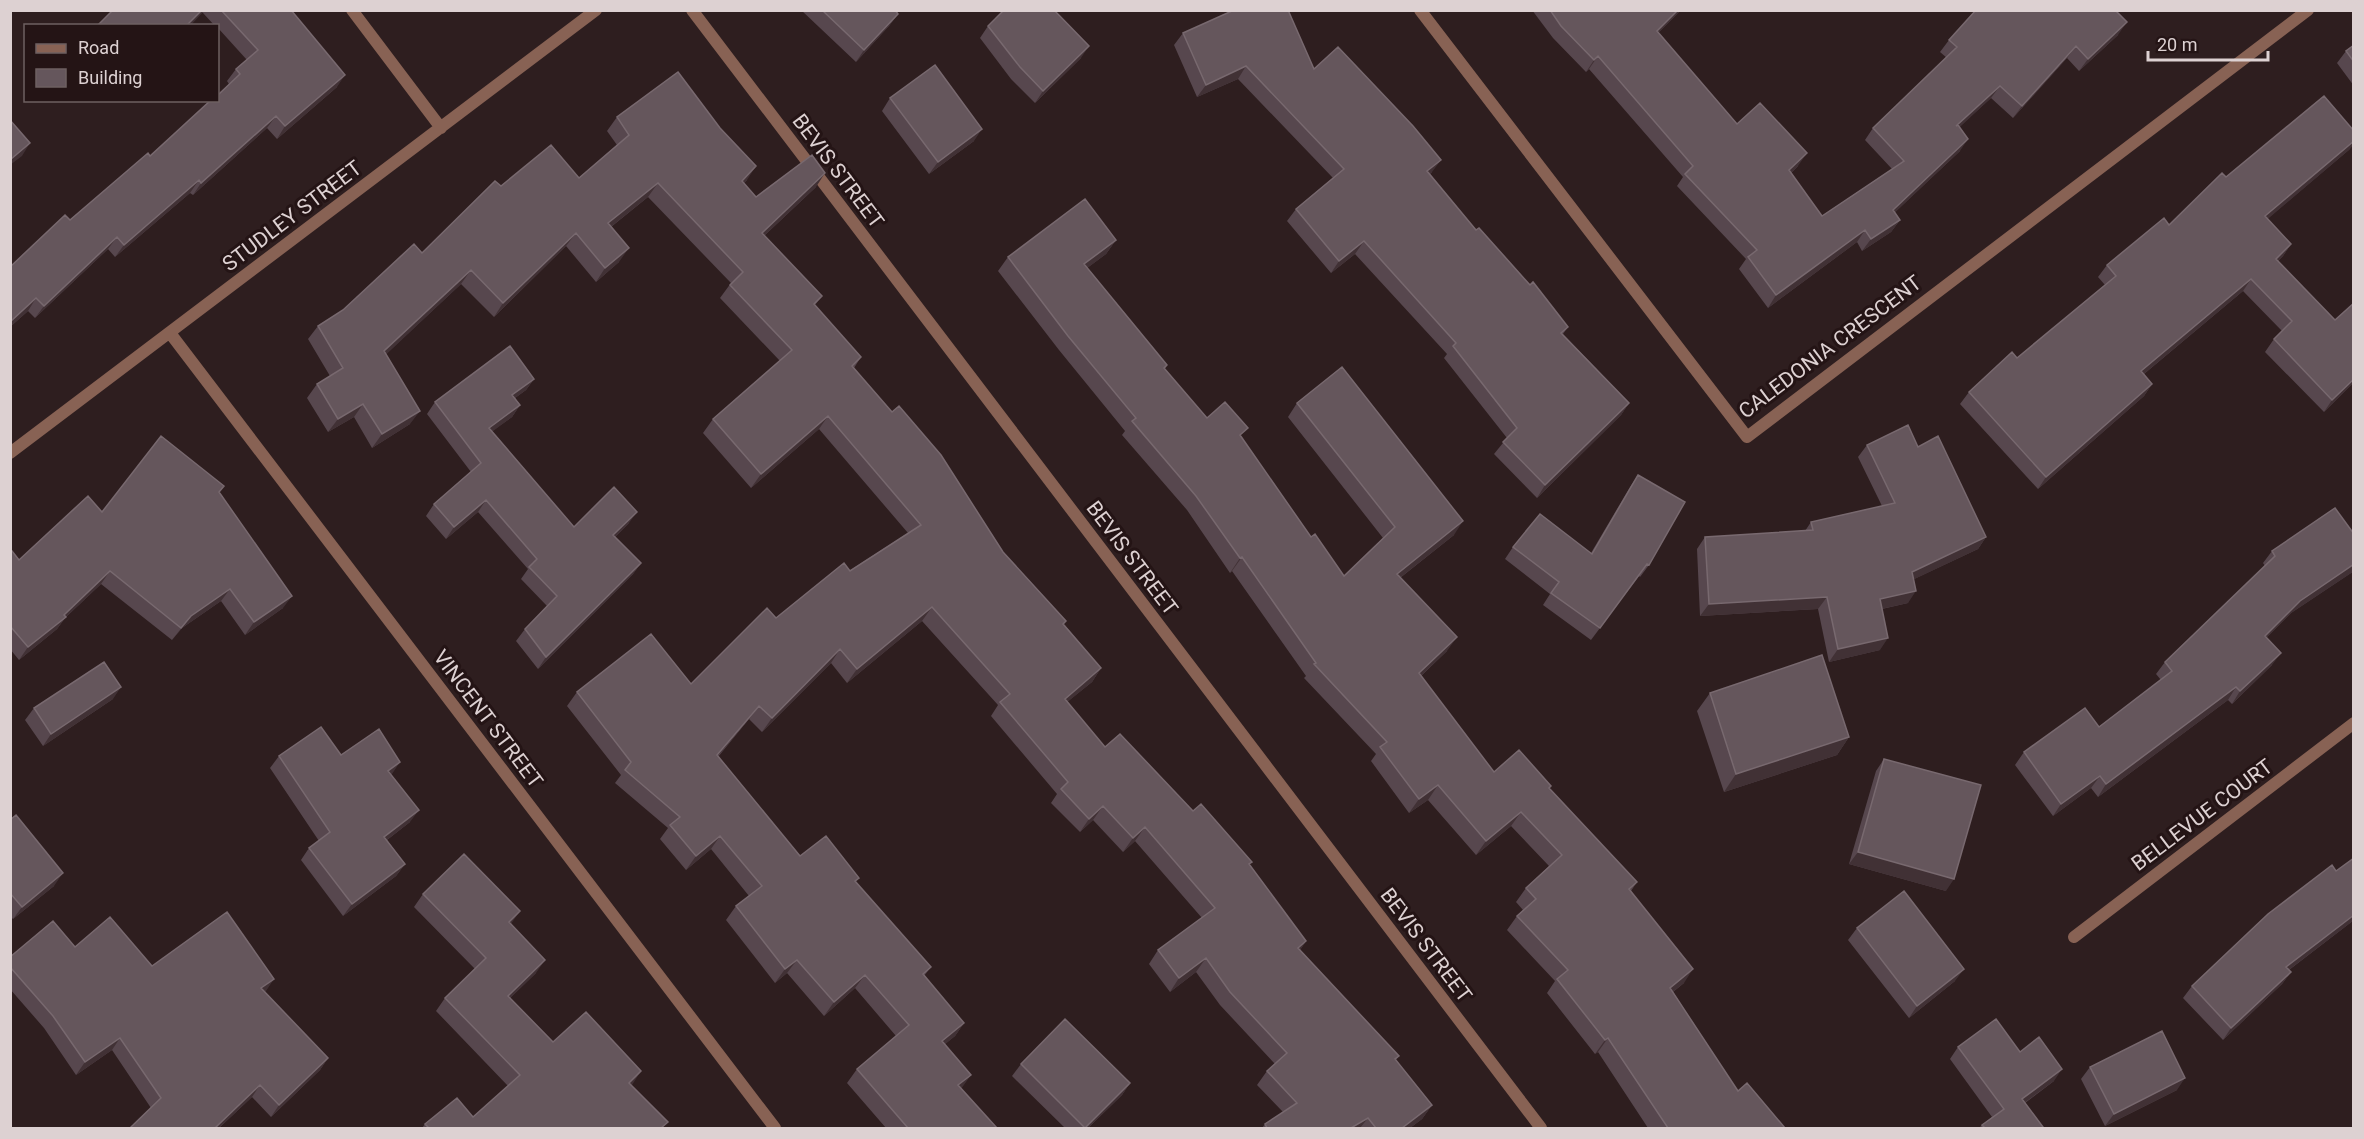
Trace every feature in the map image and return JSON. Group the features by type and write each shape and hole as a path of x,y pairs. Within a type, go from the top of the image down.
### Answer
{"street":[{"path":"352,10 441,128"},
{"name":"STUDLEY STREET","path":"10,453 596,10"},
{"name":"BEVIS STREET","path":"692,10 1541,1128"},
{"name":"CALEDONIA CRESCENT","path":"1420,10 1747,436 2308,10"},
{"name":"VINCENT STREET","path":"170,333 775,1128"},
{"name":"BELLEVUE COURT","path":"2074,937 2354,723"}],"building":[{"path":"113,10 202,10 188,24 99,24"},
{"path":"221,10 291,10 345,75 285,126 276,116 201,183 199,180 124,245 117,237 44,306 36,298 10,322 10,267 65,215 70,220 148,153 150,156 209,102 219,102 219,94 240,74 236,69 258,50"},
{"path":"822,10 895,10 898,14 864,50"},
{"path":"1004,10 1054,10 1089,46 1043,91 1020,67 988,26"},
{"path":"1234,10 1288,10 1314,69 1338,47 1413,126 1441,160 1427,171 1476,230 1479,228 1530,285 1533,282 1568,327 1561,333 1629,403 1545,485 1503,442 1517,428 1453,346 1456,343 1364,241 1339,261 1296,209 1344,169 1246,66 1206,85 1183,33"},
{"path":"1550,10 1678,10 1657,31 1737,124 1760,103 1807,153 1789,170 1822,216 1904,161 1873,128 1957,47 1949,40 1976,10 2115,10 2127,22 2088,59 2076,46 2022,106 2000,86 1956,126 1958,125 1968,139 1893,210 1900,220 1871,239 1865,230 1776,295 1748,257 1757,250 1685,174 1693,166 1598,56 1594,60 1561,26"},
{"path":"2354,45 2354,62 2346,51"},
{"path":"935,65 982,129 938,162 890,98"},
{"path":"678,72 720,128 756,166 742,181 756,197 812,155 825,173 762,233 822,296 814,304 861,357 852,366 892,412 899,406 941,455 1003,552 1066,621 1063,624 1101,668 1065,699 1105,747 1120,734 1193,811 1201,804 1252,862 1249,864 1306,941 1298,948 1399,1056 1395,1059 1432,1105 1402,1128 1376,1128 1368,1118 1351,1128 1267,1128 1265,1124 1297,1103 1267,1071 1287,1053 1230,992 1206,958 1179,978 1158,950 1215,908 1145,827 1133,838 1103,806 1089,819 1061,789 1068,782 1000,702 1010,694 932,607 857,669 840,649 772,718 759,706 717,755 800,856 826,836 859,878 855,881 931,967 923,974 964,1023 942,1041 971,1075 958,1085 997,1128 908,1128 857,1069 909,1025 865,975 834,1002 797,960 785,969 736,906 762,886 720,836 696,856 670,825 680,817 625,770 631,762 577,692 651,634 691,684 767,608 776,618 844,563 850,571 921,525 828,416 761,474 713,419 792,350 730,285 743,272 658,183 608,223 629,248 605,268 576,233 503,303 471,270 384,351 420,411 382,434 363,404 338,419 317,384 343,368 318,326 343,310 414,244 422,253 495,181 501,186 551,145 579,178 629,135 617,117"},
{"path":"2324,96 2354,131 2354,141 2265,216 2291,244 2276,259 2335,320 2354,303 2354,379 2332,400 2274,339 2292,321 2251,279 2141,371 2152,384 2046,477 1969,392 2012,352 2017,358 2116,276 2107,265 2164,218 2169,225 2222,173 2226,177"},
{"path":"10,120 30,143 10,160"},
{"path":"1085,199 1116,240 1084,264 1167,365 1164,368 1207,418 1225,402 1248,428 1240,435 1311,537 1315,534 1344,576 1395,527 1297,403 1342,367 1463,521 1397,574 1457,637 1419,673 1494,772 1519,750 1551,786 1549,788 1637,882 1629,889 1693,969 1670,988 1738,1091 1747,1083 1785,1128 1668,1128 1608,1038 1605,1040 1557,979 1568,970 1517,916 1536,899 1526,888 1562,855 1521,812 1486,841 1438,785 1419,799 1380,747 1387,742 1314,664 1316,663 1242,557 1240,558 1196,496 1132,421 1136,418 1068,336 1008,257"},
{"path":"510,346 534,379 512,395 520,405 489,428 574,527 614,487 637,512 613,535 641,563 546,657 525,629 557,596 529,567 537,559 486,500 454,527 434,504 481,463 435,402"},
{"path":"1908,425 1918,447 1938,436 1986,537 1912,572 1916,591 1880,599 1888,638 1838,649 1827,597 1709,604 1705,537 1813,530 1811,522 1895,503 1867,445"},
{"path":"161,436 224,486 219,492 292,596 254,622 230,589 191,616 181,628 110,571 64,615 66,617 28,647 10,626 10,552 12,551 19,560 88,496 102,512"},
{"path":"1638,475 1685,502 1649,565 1647,564 1600,628 1551,593 1559,582 1513,547 1540,514 1592,554"},
{"path":"2335,508 2354,534 2354,564 2300,601 2265,636 2281,653 2240,691 2236,687 2106,784 2100,776 2061,804 2024,752 2085,708 2099,727 2172,671 2165,662 2275,556 2272,551"},
{"path":"1822,655 1849,737 1736,774 1710,693"},
{"path":"104,662 121,687 51,734 34,708"},
{"path":"321,727 341,755 379,729 400,762 388,771 419,810 384,837 405,864 352,904 309,848 330,832 279,756"},
{"path":"1884,759 1981,785 1954,879 1858,852"},
{"path":"16,815 63,873 22,907 10,893 10,820"},
{"path":"464,854 520,911 509,922 545,960 508,996 553,1042 586,1012 641,1071 629,1083 668,1122 661,1128 429,1128 425,1124 457,1098 473,1117 520,1075 445,998 486,958 423,894"},
{"path":"2354,858 2354,915 2286,967 2291,972 2231,1028 2192,986 2268,914 2332,865 2336,871"},
{"path":"1904,891 1964,969 1917,1006 1857,928"},
{"path":"227,912 274,979 261,988 328,1058 279,1105 260,1085 216,1127 218,1128 132,1128 161,1098 120,1038 85,1062 53,1016 10,967 10,957 53,921 75,947 110,917 152,966"},
{"path":"1065,1019 1130,1083 1085,1128 1021,1064"},
{"path":"1996,1019 2020,1052 2039,1037 2062,1069 2022,1099 2043,1127 2041,1128 1985,1128 1982,1125 2004,1109 1958,1047"},
{"path":"2162,1031 2185,1078 2114,1114 2090,1067"}]}
